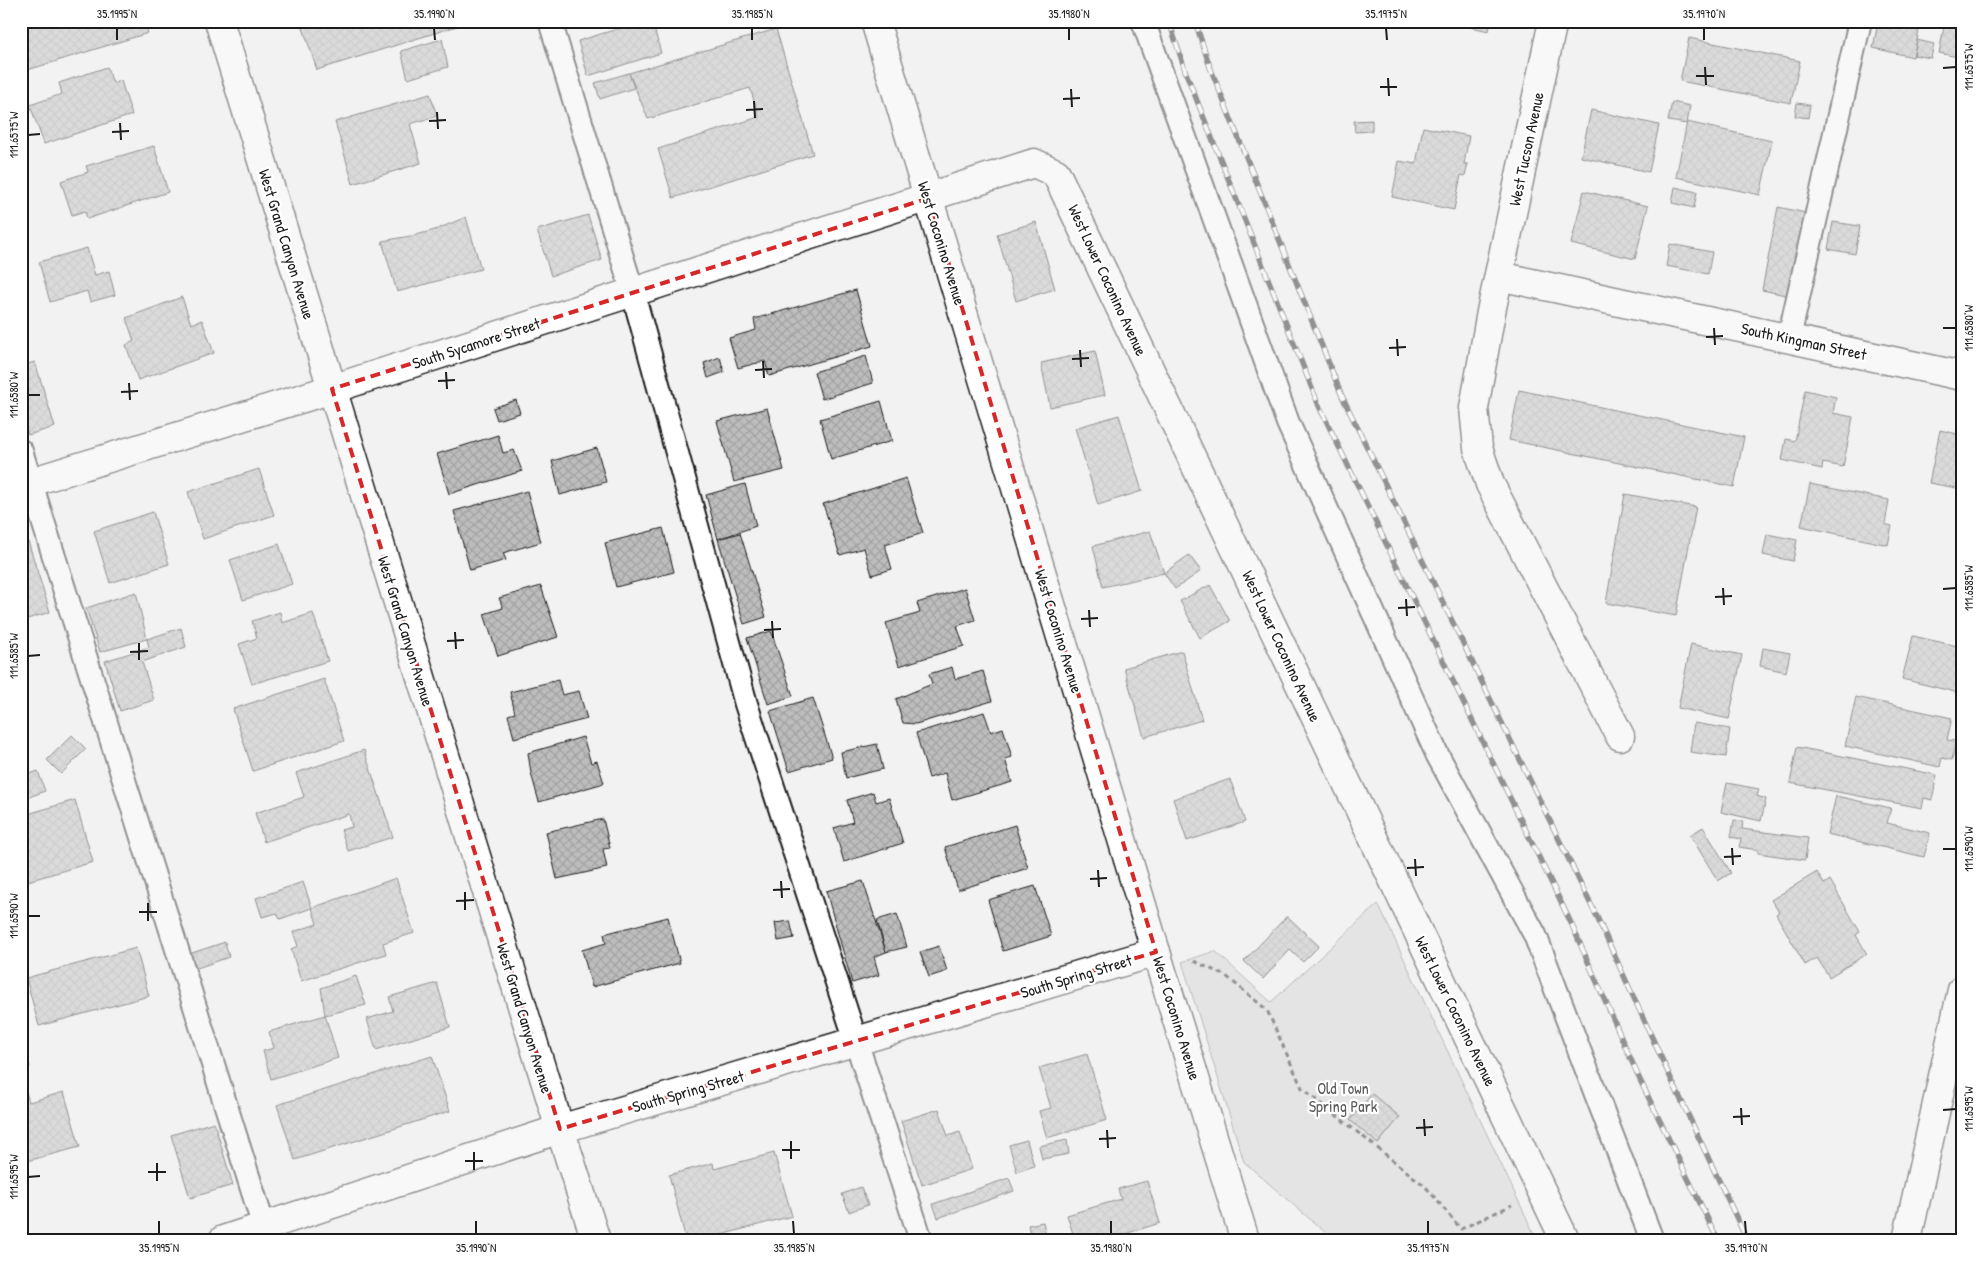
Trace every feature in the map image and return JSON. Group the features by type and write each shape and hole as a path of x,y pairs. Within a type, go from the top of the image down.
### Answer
{"street":[{"name":"West Grand Canyon Avenue","path":"218,21 560,1129 596,1240"},
{"name":"West Coconino Avenue","path":"875,21 1156,952 1246,1240"},
{"name":"West Tucson Avenue","path":"1553,21 1499,276 1474,408 1478,448 1490,484 1620,736"},
{"name":"West Lower Coconino Avenue","path":"929,198 1034,163 1056,173 1565,1240"},
{"name":"South Sycamore Street","path":"26,484 332,389 929,198"},
{"name":"South Kingman Street","path":"1499,276 1962,376"},
{"name":"South Spring Street","path":"223,1240 265,1233 560,1129 1156,952"},
{"path":"1907,1240 1961,996"}],"lane":[{"path":"550,21 633,293 746,704 858,1041 921,1240"},
{"path":"1142,21 1288,423 1437,754 1535,935 1652,1240"},
{"path":"1789,338 1860,21"},
{"path":"21,451 26,484 265,1233"}],"path":[{"path":"1156,952 1179,954 1226,976 1267,1010 1302,1088 1425,1186 1461,1229 1542,1190"}],"highlighted area":[{"path":"929,198 1156,952 560,1129 332,389"}],"green space":[{"name":"Old Town Spring Park","path":"1378,904 1537,1240 1334,1240 1244,1162 1182,962 1215,951 1271,1002"}],"building":[{"path":"21,21 144,21 148,33 21,72"},
{"path":"313,21 473,21 317,70 302,25"},
{"path":"643,21 652,21 661,53 588,76 578,41"},
{"path":"697,21 726,21 699,28"},
{"path":"1443,21 1491,21 1489,31"},
{"path":"1945,21 1962,21 1962,58 1939,53"},
{"path":"1878,22 1919,31 1913,57 1873,48"},
{"path":"776,29 813,154 673,198 658,149 759,117 750,88 648,119 629,73"},
{"path":"1689,38 1800,61 1791,103 1680,81"},
{"path":"442,39 448,67 408,79 401,51"},
{"path":"1917,40 1934,44 1931,58 1914,55"},
{"path":"107,67 113,83 121,81 132,115 44,144 30,105 62,94 59,83"},
{"path":"629,73 634,88 600,99 595,83"},
{"path":"430,94 437,116 410,124 421,163 353,184 335,122"},
{"path":"1672,102 1690,106 1687,124 1668,121"},
{"path":"1797,103 1810,105 1808,118 1795,116"},
{"path":"1591,110 1659,125 1649,172 1581,157"},
{"path":"1372,120 1372,131 1355,132 1354,121"},
{"path":"1687,122 1772,141 1760,195 1676,177"},
{"path":"1423,127 1469,136 1464,164 1468,164 1465,176 1461,175 1454,210 1392,197 1399,161 1416,164"},
{"path":"154,146 168,192 87,219 85,211 72,215 61,181 88,172 86,166"},
{"path":"1675,187 1697,192 1694,208 1672,203"},
{"path":"1584,191 1648,206 1635,259 1571,244"},
{"path":"1778,207 1806,213 1790,296 1762,290"},
{"path":"588,215 602,260 551,276 537,230"},
{"path":"466,217 481,269 397,292 382,241 435,230"},
{"path":"1036,222 1055,289 1016,301 997,234"},
{"path":"1833,222 1860,226 1855,254 1828,249"},
{"path":"1670,244 1712,252 1708,274 1666,266"},
{"path":"87,248 95,275 109,271 115,295 90,302 87,291 50,302 39,262"},
{"path":"1961,276 1962,302 1957,302"},
{"path":"856,290 872,346 769,376 765,361 738,368 729,338 756,330 754,319"},
{"path":"182,297 191,324 202,320 214,353 138,380 126,345 134,341 126,318"},
{"path":"1095,351 1105,395 1050,407 1041,363"},
{"path":"866,356 873,383 822,399 814,372"},
{"path":"720,357 724,372 708,378 704,363"},
{"path":"35,362 55,427 28,435 21,411 21,366"},
{"path":"1519,390 1744,437 1734,487 1509,440"},
{"path":"1805,390 1836,397 1833,413 1853,417 1843,467 1823,463 1822,469 1782,460 1786,439 1795,441"},
{"path":"516,400 520,413 497,420 493,408"},
{"path":"881,401 892,441 831,459 820,419"},
{"path":"767,408 784,470 734,482 717,421"},
{"path":"1119,415 1142,491 1098,505 1075,428"},
{"path":"1940,430 1962,435 1962,489 1929,483"},
{"path":"498,435 503,453 514,450 522,471 449,494 437,454"},
{"path":"597,448 606,482 560,495 552,461"},
{"path":"259,469 274,515 203,539 188,492"},
{"path":"906,478 923,533 885,545 892,569 872,575 864,548 840,555 823,504"},
{"path":"745,484 756,526 718,539 706,495"},
{"path":"1810,484 1889,500 1885,524 1892,526 1888,545 1801,526"},
{"path":"527,491 541,542 503,553 506,560 470,570 454,511"},
{"path":"1625,494 1696,507 1676,616 1606,603"},
{"path":"153,512 169,564 110,583 94,531"},
{"path":"663,528 674,572 616,587 605,543"},
{"path":"1150,531 1164,573 1103,587 1093,546"},
{"path":"740,533 766,617 744,624 718,539"},
{"path":"1767,534 1797,540 1793,561 1763,555"},
{"path":"28,541 50,612 21,621 21,544"},
{"path":"279,544 292,584 243,600 230,560"},
{"path":"1189,555 1201,571 1175,589 1164,573"},
{"path":"1210,585 1230,621 1200,638 1180,601"},
{"path":"541,586 558,637 498,656 484,614 503,608 499,598"},
{"path":"965,588 975,620 957,626 964,646 899,666 886,623 920,613 917,603"},
{"path":"136,592 147,639 100,652 86,608"},
{"path":"280,612 282,623 313,613 328,661 252,684 239,644 257,638 252,621"},
{"path":"181,628 186,647 142,662 154,700 120,711 105,661 149,647 147,639"},
{"path":"771,631 793,696 768,704 747,638"},
{"path":"1913,636 1962,647 1962,681 1959,693 1902,679"},
{"path":"1691,644 1742,655 1729,719 1678,708"},
{"path":"1763,648 1790,653 1786,672 1760,666"},
{"path":"1182,651 1202,720 1144,737 1124,668"},
{"path":"952,667 955,679 983,671 992,701 916,724 903,723 896,699 932,684 929,674"},
{"path":"324,679 344,741 253,771 233,709"},
{"path":"558,680 562,695 579,691 587,719 514,738 508,715 515,713 510,692"},
{"path":"1856,697 1952,718 1947,740 1956,741 1952,760 1942,758 1940,767 1845,746"},
{"path":"813,698 832,758 789,771 770,711"},
{"path":"984,712 991,732 1003,728 1012,757 1005,759 1012,782 952,800 945,773 929,778 916,733"},
{"path":"1694,723 1730,729 1726,757 1690,752"},
{"path":"72,735 86,749 61,774 47,760"},
{"path":"583,737 591,763 597,761 604,783 539,802 528,753"},
{"path":"877,744 883,769 846,778 841,752"},
{"path":"1797,747 1937,775 1932,800 1924,798 1922,808 1790,783"},
{"path":"364,750 393,837 348,851 341,830 352,827 349,814 264,842 255,813 304,797 296,773"},
{"path":"38,771 45,791 21,800 21,777"},
{"path":"1230,779 1245,822 1187,841 1173,799"},
{"path":"1727,783 1759,789 1757,796 1766,799 1761,821 1721,812"},
{"path":"873,792 876,802 889,798 903,843 844,862 834,828 853,822 847,800"},
{"path":"1836,796 1891,808 1887,823 1930,833 1924,857 1827,834"},
{"path":"75,800 93,862 21,883 21,816"},
{"path":"603,819 610,848 603,849 607,868 557,879 546,832"},
{"path":"1734,820 1743,821 1742,829 1808,838 1805,860 1758,853 1758,850 1739,847 1741,839 1731,837"},
{"path":"1015,825 1028,868 958,890 945,847"},
{"path":"1703,827 1731,873 1718,881 1690,835"},
{"path":"1817,872 1824,884 1830,880 1860,932 1856,935 1867,954 1829,977 1817,958 1805,965 1776,914 1779,912 1771,900"},
{"path":"396,878 414,933 383,943 386,954 301,981 291,949 298,946 293,932 317,924 312,908"},
{"path":"863,881 886,952 874,957 879,975 852,983 826,891"},
{"path":"303,882 312,908 280,919 277,913 262,917 256,898"},
{"path":"1035,886 1051,936 1003,951 988,900"},
{"path":"897,914 907,947 886,952 877,920"},
{"path":"1287,916 1319,946 1303,962 1290,950 1263,979 1244,961"},
{"path":"668,917 680,963 592,987 582,950 606,943 604,934"},
{"path":"790,921 794,938 778,941 775,923"},
{"path":"225,942 229,957 194,969 189,954"},
{"path":"939,946 947,971 929,977 920,952"},
{"path":"136,948 149,996 39,1026 26,978"},
{"path":"356,976 366,1005 325,1015 321,988"},
{"path":"437,983 450,1027 376,1050 367,1019 393,1011 389,997"},
{"path":"325,1015 338,1058 271,1079 263,1051 274,1048 269,1032"},
{"path":"21,1038 30,1067 21,1069"},
{"path":"1087,1054 1107,1120 1047,1138 1039,1111 1051,1108 1039,1068"},
{"path":"432,1056 450,1111 295,1160 277,1105"},
{"path":"24,1085 29,1102 64,1092 80,1147 27,1161 21,1142 21,1086"},
{"path":"1372,1094 1400,1117 1378,1144 1350,1120"},
{"path":"939,1109 948,1136 960,1132 972,1169 922,1185 901,1121"},
{"path":"214,1122 233,1185 190,1198 171,1135"},
{"path":"1027,1140 1034,1166 1017,1172 1009,1145"},
{"path":"1067,1140 1069,1154 1042,1159 1039,1146"},
{"path":"774,1153 792,1216 702,1240 686,1240 669,1175 713,1163 714,1169"},
{"path":"1009,1178 1014,1191 938,1218 933,1204"},
{"path":"1147,1181 1160,1223 1106,1240 1075,1240 1067,1215 1121,1199 1118,1189"},
{"path":"861,1187 868,1205 849,1212 842,1194"},
{"path":"1043,1222 1046,1235 1031,1238 1028,1225"},
{"path":"502,1235 503,1240 485,1240"}],"railway":[{"path":"1169,21 1186,73 1319,406 1571,923 1640,1080 1718,1240"},
{"path":"1195,21 1210,67 1342,396 1596,915 1747,1240"}]}
